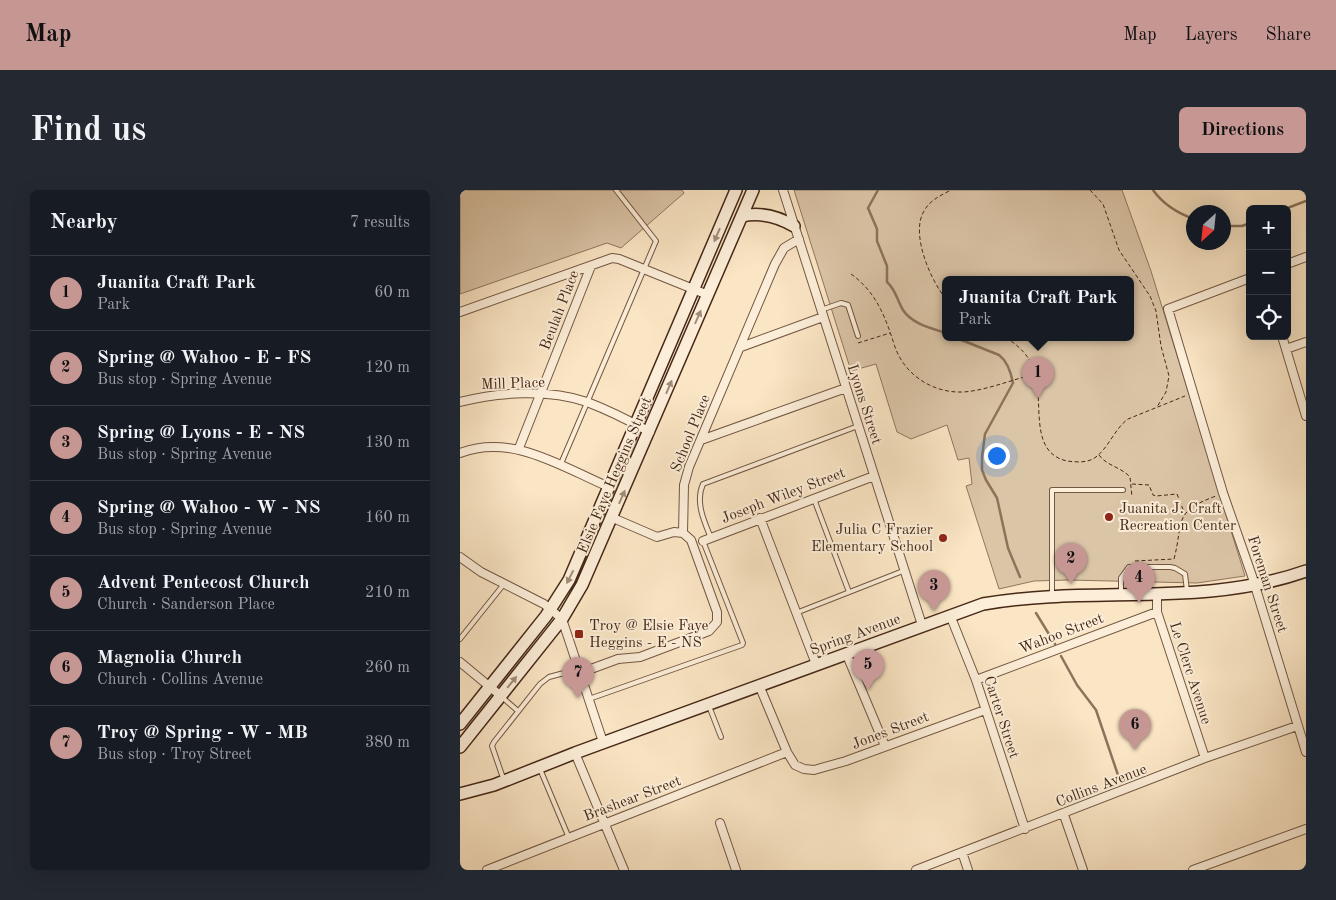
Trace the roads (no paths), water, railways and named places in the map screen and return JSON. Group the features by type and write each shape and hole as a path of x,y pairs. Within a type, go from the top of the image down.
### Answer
{"main road":[{"name":"Elsie Faye Heggins Street","path":"460,724 551,610 574,568 736,190"},
{"name":"Elsie Faye Heggins Street","path":"460,747 562,619 582,585 613,518 753,190"},
{"path":"742,216 762,214 785,220 794,226"},
{"name":"Spring Avenue","path":"460,794 504,781 603,742 983,604 1052,595 1157,595 1187,593 1255,586 1306,571"}],"street":[{"name":"Lyons Street","path":"783,190 922,626"},
{"name":"School Place","path":"683,533 684,485 688,468 775,264 784,248 799,239"},
{"path":"1291,263 1306,257"},
{"name":"Beulah Place","path":"460,312 612,258 619,259 708,295"},
{"name":"Beulah Place","path":"519,448 591,266"},
{"name":"Foreman Street","path":"1246,280 1168,309 1223,494 1255,586 1306,752"},
{"path":"741,347 822,313"},
{"path":"1283,340 1306,416"},
{"path":"1286,349 1306,342"},
{"path":"701,440 846,388"},
{"name":"Mill Place","path":"460,402 478,397 540,394 588,403 650,432"},
{"path":"460,454 479,447 519,448 609,487"},
{"name":"Joseph Wiley Street","path":"707,540 760,518 874,476"},
{"path":"579,671 618,659 640,657 709,631 716,625 717,612 690,540 678,531 657,537 613,518"},
{"path":"760,518 816,664"},
{"path":"460,569 463,559 551,610 562,619 603,742"},
{"name":"Le Clerc Avenue","path":"1157,595 1157,612 1206,758"},
{"name":"Wahoo Street","path":"976,680 1157,612"},
{"name":"Carter Street","path":"950,615 976,680 1025,828"},
{"path":"846,653 884,746"},
{"path":"460,662 501,696"},
{"path":"759,685 787,752"},
{"name":"Jones Street","path":"787,752 795,765 804,769 814,770 846,762 884,746 985,710"},
{"name":"Collins Avenue","path":"916,870 1064,815 1206,758 1297,726"},
{"name":"Brashear Street","path":"487,870 787,752"},
{"path":"575,753 624,870"},
{"path":"1064,815 1083,870"},
{"path":"720,823 736,870"},
{"path":"1193,870 1306,829"},
{"path":"962,852 968,870"}],"lane":[{"path":"560,466 656,241 616,190"},
{"path":"822,313 842,303 848,305 858,336"},
{"path":"589,699 742,645 743,643 707,540 700,491 703,484 858,426"},
{"path":"1052,595 1052,490 1123,490"},
{"path":"814,498 849,592"},
{"path":"1121,594 1121,578 1124,571 1134,567 1170,567 1180,570 1185,574 1187,593"},
{"path":"796,612 903,571"},
{"path":"460,639 504,584"},
{"path":"504,781 492,746 518,711 548,677 579,671"},
{"path":"501,696 518,711"},
{"path":"708,704 721,737"},
{"path":"539,767 569,838"}],"waterway":[{"path":"878,190 868,208 877,229 877,241 887,266 887,282 903,310 911,319 942,332"},
{"path":"1153,190 1161,200 1186,216"},
{"path":"1291,207 1306,201"},
{"path":"1231,226 1246,224"},
{"path":"964,341 999,355 1007,364 1013,383 985,434 982,470 997,498 1008,548 1020,577"},
{"path":"1036,613 1055,644"},
{"path":"1061,656 1077,685 1096,710 1120,781"}],"place":[{"name":"Juanita Craft Park","path":"1038,398"},
{"name":"Juanita J. Craft Recreation Center","path":"1109,517"},
{"name":"Julia C Frazier Elementary School","path":"943,538"},
{"name":"Spring @ Wahoo - E - FS","path":"1071,584"},
{"name":"Spring @ Wahoo - W - NS","path":"1139,603"},
{"name":"Spring @ Lyons - E - NS","path":"934,611"},
{"name":"Troy @ Elsie Faye Heggins - E - NS","path":"579,634"},
{"name":"Advent Pentecost Church","path":"868,690"},
{"name":"Troy @ Spring - W - MB","path":"578,698"},
{"name":"Magnolia Church","path":"1135,750"}]}
